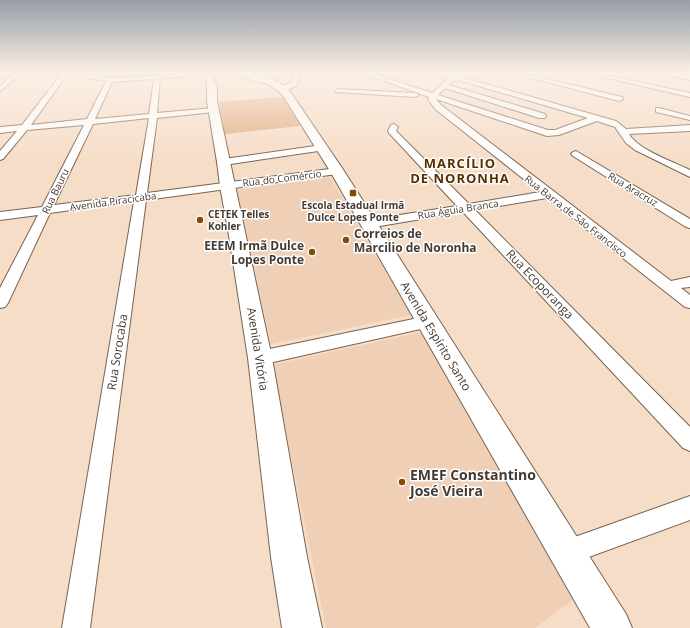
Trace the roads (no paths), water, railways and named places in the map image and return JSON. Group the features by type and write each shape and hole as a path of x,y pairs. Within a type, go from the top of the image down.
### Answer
{"street":[{"path":"0,157 43,102"},
{"name":"Rua Bauru","path":"0,303 99,102"},
{"name":"Rua Sorocaba","path":"76,628 154,102"},
{"name":"Avenida Vitória","path":"213,102 260,358 289,557 302,628"},
{"name":"Avenida Espírito Santo","path":"293,102 567,552 609,627"},
{"name":"Rua Barra de São Francisco","path":"434,102 445,114 690,303"},
{"path":"456,102 552,134 597,118"},
{"path":"497,102 542,116"},
{"path":"546,102 614,123 624,132 629,142 690,174"},
{"path":"0,130 214,110"},
{"path":"659,110 690,118"},
{"name":"Rua Ecoporanga","path":"394,126 392,131 468,208 690,441"},
{"path":"624,132 690,128"},
{"path":"672,129 690,135"},
{"path":"226,174 322,148"},
{"name":"Rua Aracruz","path":"576,154 690,224"},
{"name":"Rua do Comércio","path":"226,174 336,171"},
{"name":"Avenida Piracicaba","path":"0,216 141,197 226,174"},
{"name":"Rua Águia Branca","path":"368,224 549,194"},
{"path":"668,286 690,282"},
{"path":"260,358 428,322"},
{"path":"567,552 690,508"}],"place":[{"name":"Escola Estadual Irmã Dulce Lopes Ponte","path":"353,193"},
{"name":"CETEK Telles Kohler","path":"200,220"},
{"name":"Correios de Marcilio de Noronha","path":"346,240"},
{"name":"EEEM Irmã Dulce Lopes Ponte","path":"312,252"},
{"name":"EMEF Constantino José Vieira","path":"402,482"}],"district":[{"name":"MARCÍLIO DE NORONHA","path":"460,170"}]}
